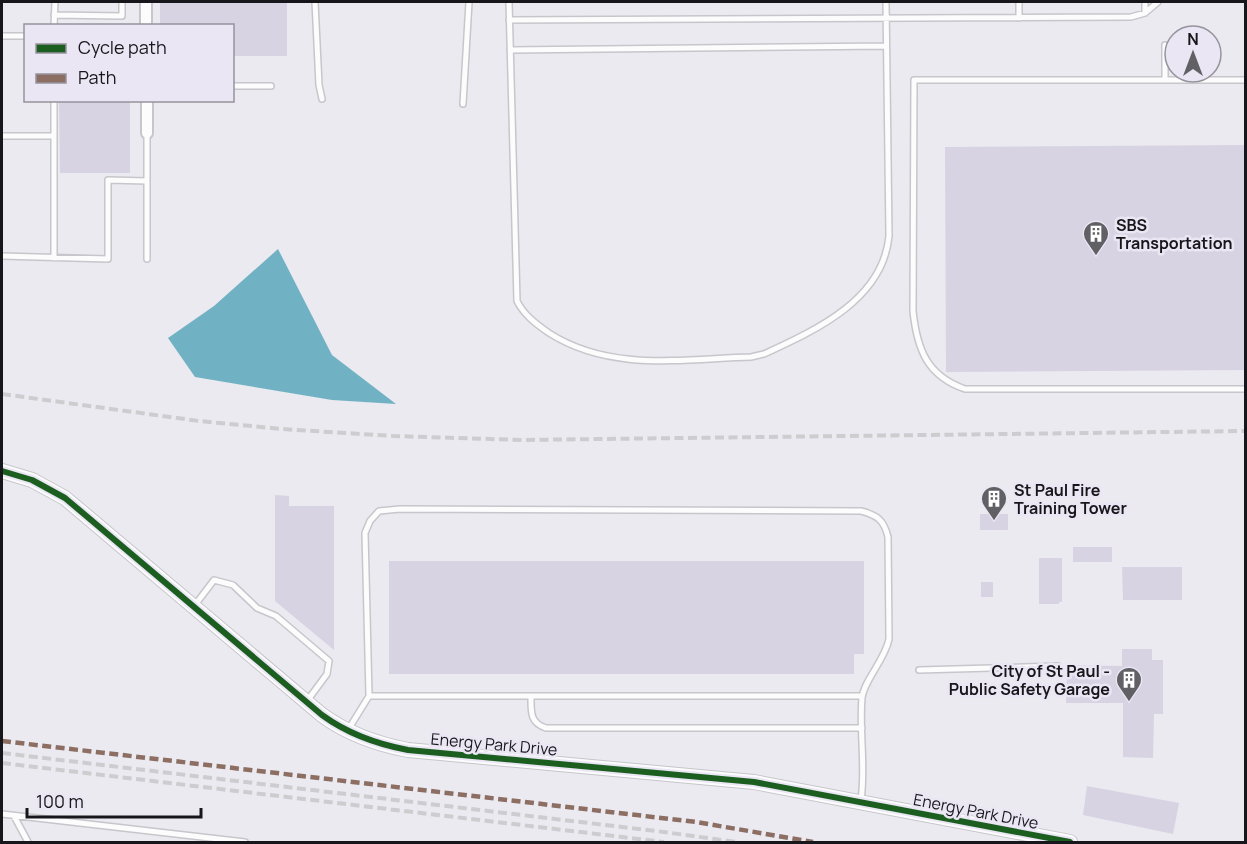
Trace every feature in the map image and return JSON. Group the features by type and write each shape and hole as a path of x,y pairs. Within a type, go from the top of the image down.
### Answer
{"street":[{"path":"146,2 146,24"},
{"path":"147,102 147,133"},
{"name":"Energy Park Drive","path":"2,471 32,480 65,498 331,722 376,743 408,750 754,782 1070,843"}],"lane":[{"path":"54,24 55,2"},
{"path":"54,15 122,16 122,2"},
{"path":"315,2 319,85 322,99"},
{"path":"463,104 469,2"},
{"path":"509,2 517,301 527,317 538,326 571,345 608,357 638,361 751,357 764,354 843,311 869,287 884,261 889,236 886,2"},
{"path":"1018,2 1019,18"},
{"path":"1145,2 1145,13"},
{"path":"509,20 1131,17 1145,13 1158,2"},
{"path":"2,36 24,36"},
{"path":"510,50 886,46"},
{"path":"1163,80 914,80 913,311 919,346 930,366 952,385 965,389 1245,389"},
{"path":"1223,80 1245,80"},
{"path":"234,86 271,86"},
{"path":"54,102 54,258"},
{"path":"147,133 147,259"},
{"path":"2,136 54,136"},
{"path":"2,256 108,259 108,180 147,181"},
{"path":"347,731 369,696 364,533 370,521 379,511 400,508 861,511 874,514 885,526 888,537 887,649 862,696 864,779 861,802"},
{"path":"194,607 214,580 233,585 257,608 276,616 329,662 327,674 306,702"},
{"path":"919,670 1058,666"},
{"path":"369,696 862,696"},
{"path":"531,697 531,716 539,726 546,728 862,728"},
{"path":"2,814 245,843"},
{"path":"14,816 28,843"}],"water":[{"path":"278,249 332,355 396,404 332,400 195,377 168,338 214,306"}],"building":[{"path":"160,2 287,2 287,56 234,56 234,24 160,24"},
{"path":"59,102 130,102 130,173 60,173"},
{"name":"SBS Transportation","path":"1245,145 1245,370 946,372 945,147"},
{"path":"275,495 289,496 289,506 334,506 334,650 275,601"},
{"name":"St Paul Fire Training Tower","path":"980,514 1008,514 1008,530 980,530"},
{"path":"1073,547 1112,547 1112,562 1073,562"},
{"path":"1039,558 1062,558 1062,602 1059,604 1039,604"},
{"path":"389,561 864,561 864,654 854,654 854,674 389,674"},
{"path":"1122,567 1182,567 1182,600 1123,600"},
{"path":"981,582 993,582 993,597 981,597"},
{"name":"City of St Paul - Public Safety Garage","path":"1122,649 1152,649 1152,660 1163,660 1163,714 1154,714 1153,758 1123,757 1123,703 1066,703 1067,665 1122,666"},
{"path":"1087,786 1179,803 1173,834 1083,815"}],"railway":[{"path":"2,394 199,421 282,429 393,436 522,440 1246,431"},
{"path":"2,753 736,842"},
{"path":"2,763 664,842"}],"marked path":[{"path":"2,741 696,822 813,842"}],"cycle path":[{"path":"2,471 32,480 65,498 322,715 352,733 385,745 408,750 754,782 1070,842"}],"place":[{"name":"SBS Transportation","path":"1096,257"},
{"name":"St Paul Fire Training Tower","path":"994,522"},
{"name":"City of St Paul - Public Safety Garage","path":"1129,703"}]}
